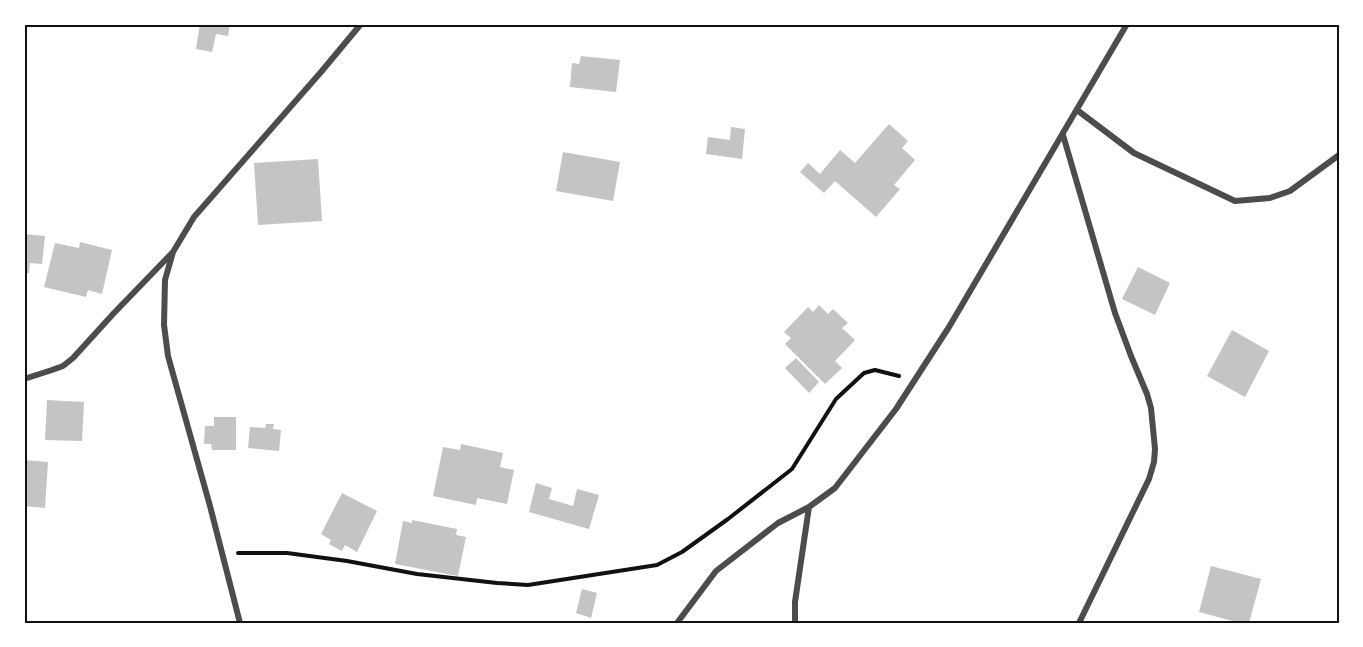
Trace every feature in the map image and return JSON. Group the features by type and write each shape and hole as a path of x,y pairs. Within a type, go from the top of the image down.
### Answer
{"street":[{"path":"24,379 57,368 73,358 173,252 194,217 361,24"},
{"path":"677,623 716,571 778,523 809,507 835,488 896,409 949,327 1127,24"},
{"path":"1077,111 1134,153 1235,201 1270,198 1290,191 1339,155"},
{"path":"1063,135 1115,313 1149,401 1155,449 1149,479 1079,623"},
{"path":"173,252 165,280 164,326 168,356 240,623"},
{"path":"795,623 795,602 809,507"}],"path":[{"path":"222,553 287,553 417,574 528,585 657,565 682,552 792,469 836,399 864,373 874,370 915,380"}],"building":[{"path":"200,24 230,24 228,36 216,34 212,52 196,49"},
{"path":"581,56 620,60 616,92 570,87 572,63 579,64"},
{"path":"889,124 908,141 902,148 915,160 894,185 900,189 876,217 835,181 824,193 800,172 808,163 820,174 840,150 855,163"},
{"path":"731,127 745,129 742,159 706,154 708,137 730,140"},
{"path":"563,152 620,162 613,201 556,191"},
{"path":"318,159 322,221 258,225 254,163"},
{"path":"24,234 45,236 42,264 30,263 29,273 24,273"},
{"path":"80,242 112,250 102,294 88,290 86,297 44,287 55,243 79,248"},
{"path":"1138,267 1170,283 1155,315 1122,299"},
{"path":"819,305 828,314 833,309 848,323 842,328 855,340 835,361 842,368 825,384 785,344 791,338 784,332 808,307 813,312"},
{"path":"1232,330 1269,351 1245,397 1207,376"},
{"path":"796,358 819,382 809,393 785,368"},
{"path":"47,400 84,402 82,441 45,440"},
{"path":"214,417 236,417 236,450 212,450 211,444 204,444 205,426 214,426"},
{"path":"266,424 274,424 273,429 281,430 279,451 248,448 250,427 265,428"},
{"path":"461,444 503,453 500,467 514,470 507,504 477,498 476,505 433,496 443,447 460,450"},
{"path":"24,460 48,462 45,508 24,506"},
{"path":"536,483 552,488 549,499 573,506 577,489 599,495 589,529 529,512"},
{"path":"342,493 377,511 357,552 345,545 342,551 329,544 331,540 321,534"},
{"path":"412,520 457,529 456,535 466,537 458,576 395,564 403,521 412,523"},
{"path":"1211,566 1261,579 1249,623 1240,623 1199,612"},
{"path":"582,589 597,593 591,618 576,613"}]}
